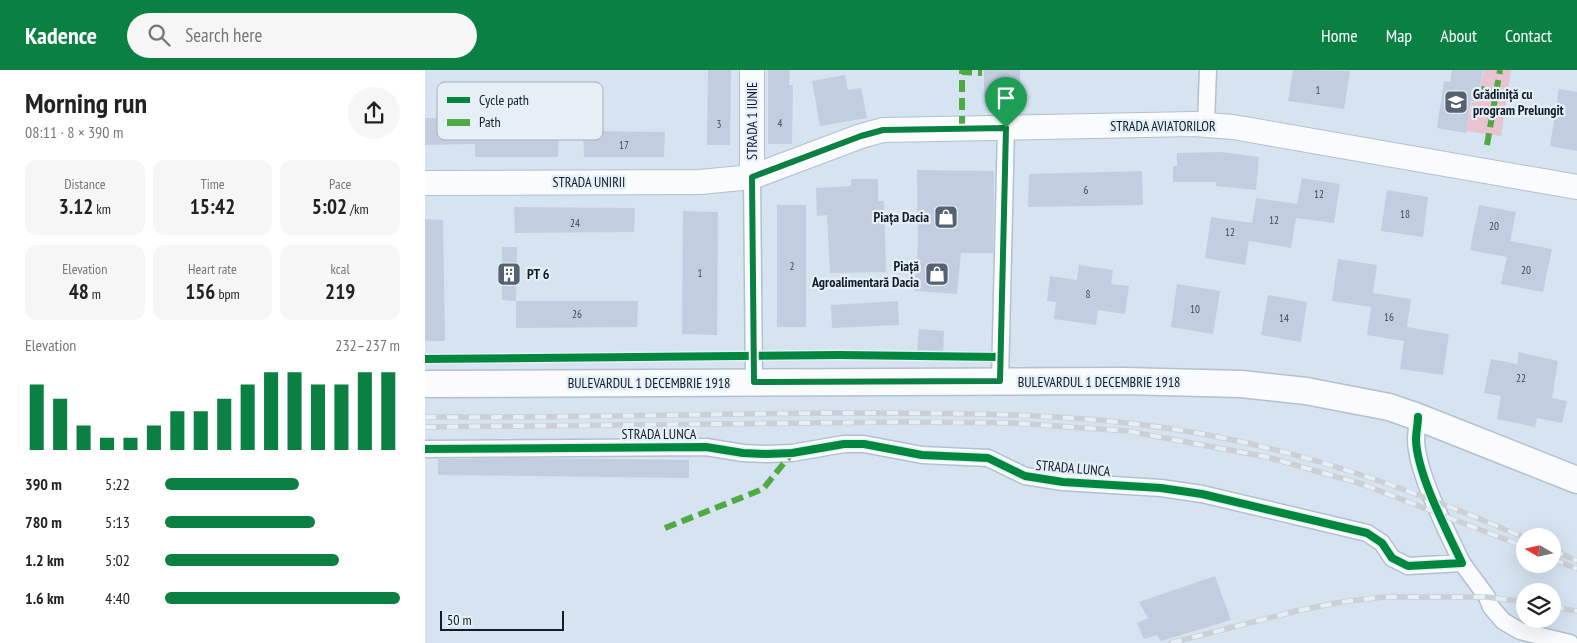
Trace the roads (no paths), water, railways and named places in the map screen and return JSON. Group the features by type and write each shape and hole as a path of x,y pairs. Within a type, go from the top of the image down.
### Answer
{"main road":[{"name":"BULEVARDUL 1 DECEMBRIE 1918","path":"425,384 1000,381 1124,381 1241,384 1306,391 1361,400 1418,417 1577,480"}],"street":[{"name":"STRADA 1 IUNIE","path":"753,70 754,382"},
{"path":"1206,124 1208,70"},
{"name":"STRADA AVIATORILOR","path":"752,177 861,136 883,130 1206,124 1233,126 1577,187"},
{"path":"1000,381 1006,128"},
{"name":"STRADA UNIRII","path":"425,183 700,182 752,177"},
{"path":"1418,417 1416,441 1419,457 1442,520 1462,563 1487,597 1491,607 1503,621 1520,631 1570,643"},
{"name":"STRADA LUNCA","path":"425,449 705,447 743,453 766,454 792,453 844,444 865,444 922,455 988,458 1025,476 1063,482 1161,488 1202,494 1367,533 1382,543 1391,558 1408,566 1462,563"}],"railway":[{"path":"425,417 914,413 998,414 1124,423 1213,436 1304,458 1394,486 1516,534"},
{"path":"425,427 903,422 1013,423 1127,431 1267,457 1362,484 1516,544"},
{"path":"1561,554 1577,561"},
{"path":"1561,562 1577,569"},
{"path":"1171,643 1296,611 1341,602 1384,597 1487,597 1516,601"},
{"path":"1561,608 1577,611"}],"place":[{"name":"Grădiniță cu program Prelungit","path":"1456,102"},
{"name":"Piața Dacia","path":"946,217"},
{"name":"PT 6","path":"509,274"},
{"name":"Piață Agroalimentară Dacia","path":"937,274"}]}
